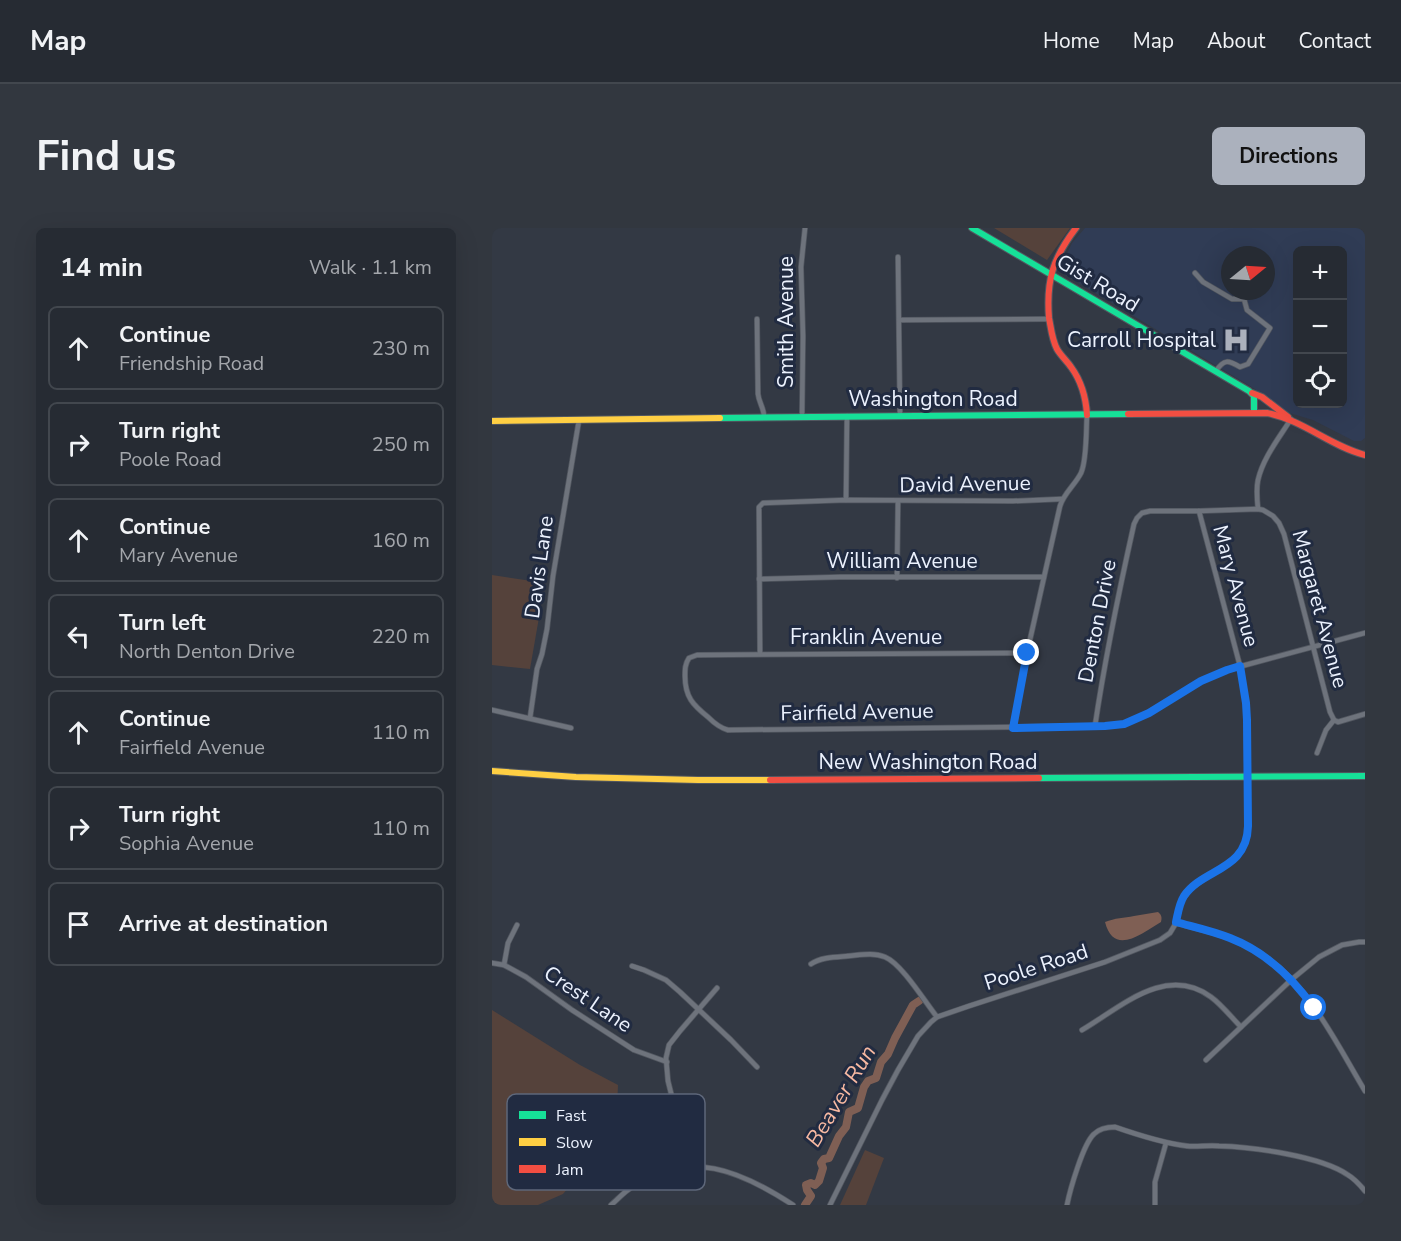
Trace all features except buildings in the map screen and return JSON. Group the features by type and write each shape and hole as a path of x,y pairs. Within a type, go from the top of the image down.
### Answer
{"main road":[{"name":"Gist Road","path":"972,228 1262,397 1291,419"},
{"path":"1076,228 1050,274 1050,319 1056,347 1075,372 1081,385 1087,415"},
{"path":"1249,391 1254,396 1254,413"},
{"name":"Washington Road","path":"492,421 1254,413 1275,414 1291,419 1342,447 1365,455"},
{"name":"New Washington Road","path":"492,771 576,777 698,780 1365,776"}],"street":[{"name":"Smith Avenue","path":"802,417 801,267 805,228"},
{"path":"898,257 900,416"},
{"path":"1195,273 1203,282 1232,299 1244,299 1247,310 1269,328 1248,364 1240,367 1227,362 1220,365 1216,371"},
{"path":"757,319 758,398 764,409 764,417"},
{"path":"899,320 1050,319"},
{"path":"1013,728 1056,520 1062,499 1077,480 1083,467 1087,415"},
{"path":"846,500 847,416"},
{"path":"1199,511 1258,509 1257,493 1260,474 1291,419"},
{"name":"Davis Lane","path":"530,718 537,669 547,629 553,576 579,420"},
{"name":"David Avenue","path":"759,579 759,507 763,503 846,500 1062,499"},
{"path":"897,578 898,501"},
{"name":"Margaret Avenue","path":"1258,509 1273,516 1281,527 1334,720"},
{"name":"Denton Drive","path":"1095,726 1103,672 1134,524 1142,513 1150,511 1199,511"},
{"name":"Mary Avenue","path":"1199,511 1240,666 1246,703 1248,777"},
{"name":"William Avenue","path":"759,579 1044,577"},
{"path":"759,579 760,654"},
{"name":"Fairfield Avenue","path":"704,655 692,656 687,661 686,692 700,711 718,726 728,730 1095,726 1134,721 1201,681 1227,670 1365,633"},
{"name":"Franklin Avenue","path":"704,655 1027,653"},
{"path":"492,710 571,728"},
{"path":"1317,753 1326,730 1334,720 1338,722 1365,714"},
{"name":"Poole Road","path":"830,1205 882,1100 924,1028 937,1017 1076,973 1141,949 1170,933 1176,922 1181,902 1188,891 1233,860 1245,844 1248,831 1248,777"},
{"path":"1176,922 1245,944 1265,956 1292,980 1324,1024 1365,1091"},
{"path":"504,965 508,943 517,924"},
{"path":"1206,1060 1319,957 1351,943 1365,942"},
{"path":"811,964 827,959 867,954 886,957 898,966 937,1017"},
{"name":"Crest Lane","path":"492,963 504,965 526,977 634,1050 666,1062"},
{"path":"632,966 666,980 699,1009 757,1067"},
{"path":"1082,1030 1140,994 1158,987 1175,985 1192,988 1212,998 1241,1027"},
{"path":"671,1094 666,1062 669,1045 717,988"},
{"path":"1067,1205 1090,1138 1095,1132 1108,1127 1115,1127 1166,1143 1188,1146 1242,1147 1296,1156 1342,1171 1354,1179 1365,1191"},
{"path":"1155,1205 1155,1182 1166,1143"},
{"path":"705,1167 718,1168 738,1174 773,1192 792,1205"},
{"path":"611,1205 628,1190"}],"shaded area":[{"path":"994,228 1070,228 1047,260"},
{"name":"Carroll Hospital","path":"1085,228 1365,228 1365,438 1361,441 1354,441 1313,420 1276,409 1255,389 1062,273 1062,264 1072,243"},
{"path":"492,575 545,583 530,669 492,665"},
{"path":"1158,912 1161,922 1129,939 1115,938 1109,933 1105,922 1116,919"},
{"path":"492,1010 580,1065 618,1085 618,1094 507,1094 507,1190 566,1190 563,1194 538,1205 492,1205"},
{"path":"865,1150 884,1158 866,1205 840,1205"}],"waterway":[{"name":"Beaver Run","path":"805,1205 811,1196 806,1185 811,1183 815,1185 819,1181 823,1168 821,1163 824,1159 829,1158 839,1136 846,1127 849,1112 858,1108 864,1087 868,1081 876,1078 881,1062 888,1054 913,1005 919,1001"}],"traffic: fast":[{"path":"972,228 1249,391 1254,396 1254,413"},
{"path":"720,418 1128,414"},
{"path":"1039,778 1365,776"}],"traffic: slow":[{"path":"492,421 720,418"},
{"path":"492,771 576,777 770,780"}],"traffic: jam":[{"path":"1076,228 1062,249 1053,270 1048,304 1055,345 1081,384 1087,415"},
{"path":"1252,393 1262,397 1288,417"},
{"path":"1128,414 1267,413 1293,421 1340,446 1365,455"},
{"path":"770,780 1039,778"}],"place":[{"name":"Carroll Hospital","path":"1236,340"}],"route":[{"path":"1027,653 1013,728 1124,724 1149,713 1211,676 1240,666 1247,720 1247,838 1242,850 1233,860 1185,894 1176,922 1230,938 1265,956 1292,980 1314,1008"}]}
